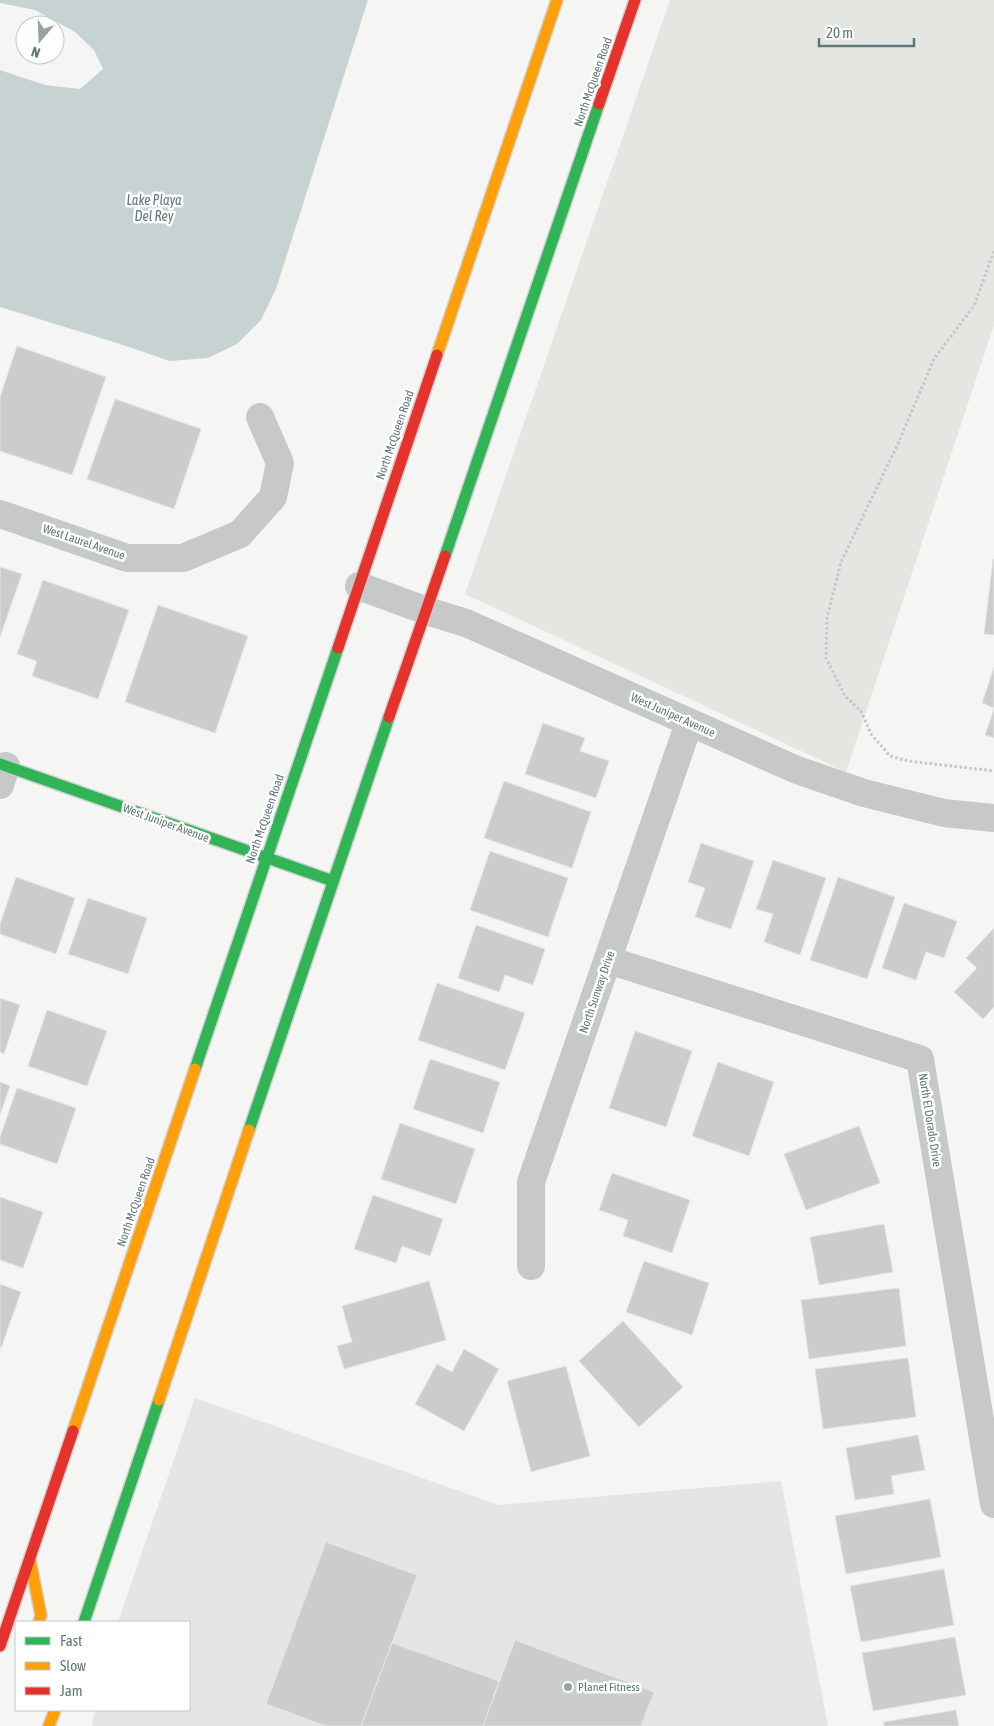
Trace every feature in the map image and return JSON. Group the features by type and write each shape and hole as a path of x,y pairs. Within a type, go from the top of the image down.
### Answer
{"main road":[{"name":"North McQueen Road","path":"0,1646 557,0"},
{"name":"North McQueen Road","path":"84,1621 333,881 635,0"},
{"name":"West Juniper Avenue","path":"2,771 267,857 333,881"},
{"path":"30,1558 41,1616 39,1621"}],"street":[{"name":"West Laurel Avenue","path":"0,514 127,558 183,558 240,534 273,497 280,464 260,417"},
{"name":"West Juniper Avenue","path":"359,586 426,611 466,623 798,770 864,793 944,814 994,818"},
{"name":"North Sunway Drive","path":"530,1266 531,1182 689,723"},
{"name":"North El Dorado Drive","path":"608,960 920,1059 994,1504"}],"path":[{"path":"994,252 974,306 934,359 897,446 841,562 827,618 826,658 844,696 861,711 871,734 890,756 908,762 994,771"}],"shaded area":[{"path":"670,0 994,0 994,325 846,772 465,594"},
{"path":"195,1398 499,1505 781,1481 828,1726 92,1726 95,1711 190,1711 190,1621 118,1621"}],"water":[{"name":"Lake Playa Del Rey","path":"0,0 368,0 276,289 261,320 237,344 208,358 170,361 0,307 0,70 45,85 80,89 103,69 94,50 75,32 65,26 65,15 44,15 35,10 0,3"}],"building":[{"path":"17,346 106,377 72,475 0,451 0,397"},
{"path":"115,399 201,429 174,509 87,479"},
{"path":"994,559 994,635 984,634"},
{"path":"0,567 22,574 0,637"},
{"path":"43,580 129,610 98,699 32,676 37,661 17,654"},
{"path":"158,605 248,636 215,733 125,702"},
{"path":"994,667 994,708 982,703"},
{"path":"994,709 994,738 985,735"},
{"path":"543,723 585,738 580,751 609,761 596,798 525,774"},
{"path":"504,781 591,812 572,868 484,838"},
{"path":"701,843 754,861 731,929 695,917 705,888 688,882"},
{"path":"490,851 568,878 548,937 470,910"},
{"path":"773,860 826,878 800,955 764,942 773,914 756,909"},
{"path":"16,877 75,898 56,954 0,934 0,924"},
{"path":"838,877 895,897 867,979 810,960"},
{"path":"88,898 147,918 128,974 68,954"},
{"path":"904,903 957,921 944,958 926,952 916,980 882,968"},
{"path":"476,925 545,949 533,985 505,975 499,992 458,978"},
{"path":"994,928 994,1007 983,1019 954,992 977,968 966,958"},
{"path":"437,983 525,1013 505,1070 418,1040"},
{"path":"0,998 20,1005 4,1054 0,1052"},
{"path":"47,1010 107,1031 87,1086 28,1066"},
{"path":"635,1031 692,1051 666,1127 609,1108"},
{"path":"430,1059 500,1082 483,1133 413,1109"},
{"path":"718,1062 774,1082 749,1156 692,1136"},
{"path":"0,1082 10,1086 0,1115"},
{"path":"17,1088 76,1108 57,1164 0,1144 0,1137"},
{"path":"400,1123 475,1149 456,1204 381,1179"},
{"path":"859,1126 880,1183 806,1210 784,1154"},
{"path":"612,1173 690,1200 672,1253 623,1236 628,1220 599,1210"},
{"path":"373,1195 443,1219 430,1256 402,1246 396,1263 354,1249"},
{"path":"0,1197 43,1212 23,1268 0,1260"},
{"path":"884,1224 893,1272 819,1285 810,1237"},
{"path":"644,1261 709,1283 692,1335 626,1312"},
{"path":"429,1281 446,1340 344,1369 337,1346 352,1342 342,1306"},
{"path":"0,1284 21,1292 1,1348 0,1347"},
{"path":"899,1288 906,1346 809,1359 801,1300"},
{"path":"623,1321 683,1387 639,1427 579,1361"},
{"path":"464,1349 499,1369 464,1431 415,1404 437,1364 452,1372"},
{"path":"908,1358 916,1417 823,1429 815,1369"},
{"path":"566,1366 590,1456 531,1472 507,1381"},
{"path":"918,1435 925,1470 891,1476 894,1494 855,1500 846,1448"},
{"path":"930,1499 941,1557 846,1574 835,1516"},
{"path":"326,1542 417,1575 361,1726 326,1726 266,1704"},
{"path":"944,1569 954,1625 861,1642 850,1586"},
{"path":"955,1637 966,1695 873,1711 862,1653"},
{"name":"Planet Fitness","path":"515,1640 654,1692 641,1726 483,1726"},
{"path":"392,1643 499,1681 483,1726 361,1726"},
{"path":"956,1710 959,1726 884,1726 883,1722"}],"traffic: fast":[{"path":"445,556 599,104"},
{"path":"195,1069 338,648"},
{"path":"249,1130 389,717"},
{"path":"0,764 333,881"},
{"path":"84,1621 159,1400"}],"traffic: slow":[{"path":"437,355 557,0"},
{"path":"73,1431 195,1069"},
{"path":"159,1400 249,1130"},
{"path":"30,1560 41,1615 39,1621"},
{"path":"49,1726 55,1711"}],"traffic: jam":[{"path":"599,104 635,0"},
{"path":"338,648 437,355"},
{"path":"389,717 445,556"},
{"path":"0,1646 73,1431"}],"place":[{"name":"Planet Fitness","path":"568,1687"}]}
